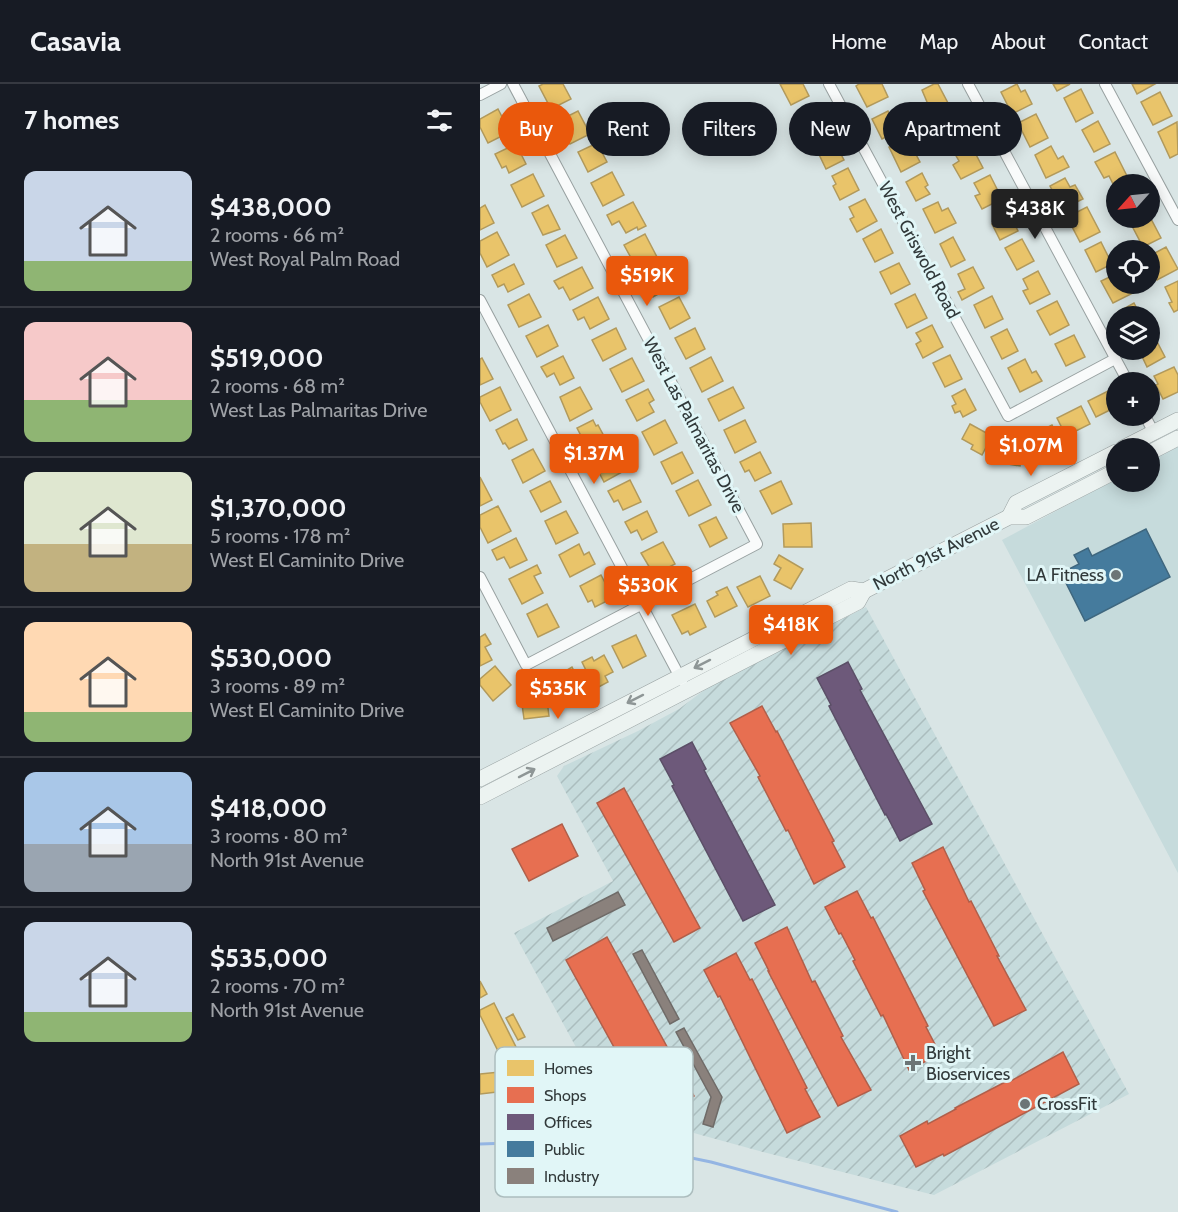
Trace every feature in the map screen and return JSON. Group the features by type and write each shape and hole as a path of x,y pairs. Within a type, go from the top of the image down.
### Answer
{"main road":[{"path":"1144,438 1178,420"},
{"path":"1151,438 1154,433"},
{"path":"1160,447 1178,438"},
{"name":"North 91st Avenue","path":"1009,517 1017,503 1106,457"},
{"path":"1091,483 1106,470"},
{"name":"North 91st Avenue","path":"480,797 858,602 864,591 1009,517 1026,517 1106,476"},
{"name":"North 91st Avenue","path":"480,779 851,589 864,591"}],"street":[{"path":"480,95 501,84"},
{"name":"West Las Palmaritas Drive","path":"513,84 757,544 641,604"},
{"name":"West Griswold Road","path":"829,84 1008,416 1113,360"},
{"path":"968,84 1106,342"},
{"path":"1105,84 1178,220"},
{"path":"480,300 687,690"},
{"path":"1150,426 1154,433"},
{"path":"480,577 526,665 641,604"}],"shaded area":[{"path":"1178,444 1178,873 1002,540 1106,484 1106,492 1160,492 1160,456 1174,449"},
{"path":"866,607 1129,1094 934,1195 693,1133 693,1047 576,1047 514,933 613,881 557,776 564,766 679,709 707,688"}],"building: Homes":[{"path":"563,84 571,99 565,102 547,102 539,86"},
{"path":"780,84 803,84 809,96 797,102 789,102"},
{"path":"882,84 888,97 871,105 871,102 864,102 856,86"},
{"path":"938,84 947,102 927,102 922,90"},
{"path":"1017,84 1021,92 1025,90 1032,104 1022,109 1022,102 1006,102 1001,92"},
{"path":"1053,84 1070,84 1057,91"},
{"path":"1132,84 1155,84 1137,94"},
{"path":"1081,89 1093,113 1076,122 1064,98"},
{"path":"1160,92 1172,116 1153,125 1141,102"},
{"path":"498,109 498,138 488,143 480,127 480,119"},
{"path":"578,111 586,126 586,136 574,142 574,113"},
{"path":"883,114 883,138 882,139 872,119"},
{"path":"1036,114 1048,138 1030,147 1022,131 1022,121"},
{"path":"1098,121 1110,144 1094,152 1082,130"},
{"path":"1177,122 1178,154 1170,158 1158,132"},
{"path":"1051,146 1058,159 1063,156 1069,167 1046,178 1035,155"},
{"path":"586,148 586,156 604,156 607,162 588,172 578,152"},
{"path":"1115,152 1126,174 1106,174 1104,178 1095,162"},
{"path":"495,154 522,156 526,164 509,173 506,166 502,168"},
{"path":"820,156 842,156 844,160 826,169"},
{"path":"893,156 917,156 920,162 901,172"},
{"path":"956,156 977,156 983,168 961,179 953,165 959,161"},
{"path":"848,168 859,190 840,200 833,186 836,184 832,176"},
{"path":"612,172 624,195 603,206 591,183"},
{"path":"922,173 928,185 925,187 930,194 916,201 906,182"},
{"path":"533,174 544,196 522,207 511,185"},
{"path":"990,175 1002,199 982,209 975,196 980,194 974,183"},
{"path":"1065,178 1070,187 1075,185 1083,199 1062,209 1050,186"},
{"path":"865,199 877,221 857,232 850,219 854,217 849,207"},
{"path":"633,202 646,226 638,230 637,227 626,233 619,221 612,225 607,215"},
{"path":"938,202 942,211 948,208 956,223 935,233 923,209"},
{"path":"485,205 494,223 480,230 480,208"},
{"path":"548,205 560,229 543,235 532,213"},
{"path":"1006,207 1018,231 1000,240 992,224 997,221 994,213"},
{"path":"1087,207 1100,232 1080,242 1067,217"},
{"path":"1133,228 1156,228 1161,238 1157,240 1139,240"},
{"path":"881,229 893,253 875,262 863,239"},
{"path":"497,232 509,255 487,267 480,253 480,241"},
{"path":"645,234 657,257 636,267 624,245"},
{"path":"565,235 577,258 557,267 546,245"},
{"path":"953,237 965,260 951,267 940,244"},
{"path":"1022,239 1034,261 1017,270 1005,248"},
{"path":"1101,242 1106,252 1106,267 1096,272 1085,250"},
{"path":"1166,247 1178,269 1160,278 1160,250"},
{"path":"899,263 910,284 891,294 880,272"},
{"path":"514,264 524,284 508,292 504,284 498,287 492,275"},
{"path":"582,267 593,288 570,300 563,287 559,289 554,281"},
{"path":"973,267 984,288 962,300 958,292 965,289 958,274"},
{"path":"659,268 669,288 653,297 642,277"},
{"path":"1038,271 1050,294 1030,304 1023,291 1028,289 1023,279"},
{"path":"1106,279 1106,290 1101,281"},
{"path":"1178,281 1178,310 1174,312 1165,287"},
{"path":"529,294 541,317 519,327 508,305"},
{"path":"915,294 927,318 907,328 895,304"},
{"path":"1108,294 1131,294 1113,303"},
{"path":"992,296 1003,319 985,328 974,305"},
{"path":"598,297 609,319 590,329 584,317 578,320 573,310"},
{"path":"679,297 690,318 670,329 659,307"},
{"path":"1057,301 1069,325 1050,335 1037,311"},
{"path":"548,325 558,346 537,357 526,336"},
{"path":"932,325 943,347 923,358 916,344 921,341 916,333"},
{"path":"616,328 626,349 603,361 592,340"},
{"path":"695,328 705,349 686,359 675,338"},
{"path":"1007,329 1018,351 1002,359 991,337"},
{"path":"1074,335 1085,357 1066,366 1055,344"},
{"path":"1160,347 1165,357 1160,360"},
{"path":"950,355 962,379 945,387 933,363"},
{"path":"563,356 574,378 560,385 554,373 547,377 541,367"},
{"path":"711,357 723,381 702,392 690,368"},
{"path":"482,358 493,379 480,385 480,359"},
{"path":"632,358 644,381 622,392 610,369"},
{"path":"1025,359 1032,373 1036,371 1042,381 1020,392 1008,368"},
{"path":"1144,360 1160,360 1147,367"},
{"path":"1174,367 1178,375 1178,392 1163,399 1160,393 1160,373"},
{"path":"500,387 511,410 490,421 480,402 480,397"},
{"path":"580,387 592,409 570,421 560,397"},
{"path":"733,387 744,408 719,421 708,399"},
{"path":"648,389 654,400 649,403 654,412 637,421 626,400"},
{"path":"965,389 976,410 963,417 960,411 955,413 952,406 956,404 952,396"},
{"path":"1106,392 1106,412 1096,417 1088,401"},
{"path":"1081,406 1090,424 1066,436 1057,418"},
{"path":"517,419 527,440 509,449 505,443 503,444 496,430"},
{"path":"593,420 606,440 588,449 577,428"},
{"path":"665,420 677,443 654,455 642,432"},
{"path":"745,420 756,442 735,453 724,430"},
{"path":"970,424 992,436 982,455 971,449 973,445 962,439"},
{"path":"1052,425 1061,443 1036,455 1027,438"},
{"path":"999,442 1023,445 1020,466 996,462"},
{"path":"533,449 545,471 523,483 512,460"},
{"path":"613,449 624,471 604,482 592,459"},
{"path":"682,452 693,473 672,484 661,462"},
{"path":"760,452 771,473 755,481 749,470 745,472 740,462"},
{"path":"480,477 492,500 480,506"},
{"path":"630,480 641,502 623,510 618,500 614,502 608,491"},
{"path":"698,480 711,505 689,516 676,491"},
{"path":"550,481 561,502 541,512 530,491"},
{"path":"781,481 792,504 772,514 760,491"},
{"path":"498,506 511,531 488,543 480,527 480,515"},
{"path":"566,511 578,533 556,544 545,521"},
{"path":"647,511 657,532 642,540 637,530 631,533 625,522"},
{"path":"716,517 727,538 710,547 699,525"},
{"path":"811,523 812,547 784,547 783,524"},
{"path":"516,538 527,560 510,568 504,557 497,560 492,550"},
{"path":"663,542 675,564 654,575 641,553"},
{"path":"579,544 584,555 589,552 595,564 570,577 559,555"},
{"path":"779,555 803,569 791,589 774,580 781,568 774,564"},
{"path":"537,565 541,573 534,576 543,593 522,604 509,579"},
{"path":"601,575 613,598 595,607 592,600 588,602 580,586"},
{"path":"760,576 770,596 748,607 737,587"},
{"path":"727,587 737,606 715,617 707,601 718,595 716,592"},
{"path":"547,604 559,627 538,637 527,614"},
{"path":"695,604 706,627 690,635 688,631 682,634 672,615"},
{"path":"485,634 491,644 485,647 492,660 480,666 480,637"},
{"path":"636,635 646,656 623,668 612,646"},
{"path":"604,655 613,672 605,676 608,682 595,689 582,662 592,657 594,661"},
{"path":"495,666 511,685 493,701 480,685 480,679"},
{"path":"572,667 582,687 560,696 554,685 565,679 562,673"},
{"path":"545,685 549,716 524,719 521,697 535,695 534,687"},
{"path":"480,981 487,994 480,998"},
{"path":"494,1003 516,1047 496,1047 480,1015 480,1010"},
{"path":"513,1014 525,1037 518,1040 506,1018"},
{"path":"495,1072 495,1092 480,1094 480,1074"}],"building: Shops":[{"path":"762,706 834,841 832,842 845,867 814,884 788,830 786,831 758,777 760,776 730,723"},
{"path":"624,788 700,928 674,942 597,803"},
{"path":"562,824 578,856 529,881 512,849"},
{"path":"943,847 1026,1010 994,1026 923,891 925,890 912,863"},
{"path":"857,891 871,918 873,917 940,1054 909,1070 883,1015 881,1016 853,961 855,960 825,907"},
{"path":"787,927 812,982 815,981 843,1036 841,1037 871,1090 838,1106 755,943"},
{"path":"607,937 667,1047 614,1047 566,960"},
{"path":"736,953 750,980 752,979 820,1117 787,1133 720,996 718,997 704,970"},
{"path":"1063,1052 1079,1084 944,1156 943,1154 916,1167 900,1136 927,1121 928,1124"}],"building: Offices":[{"path":"848,662 862,689 860,690 932,824 900,841 829,706 831,705 817,678"},
{"path":"692,742 706,769 704,770 775,905 743,921 660,759"}],"building: Public":[{"name":"LA Fitness","path":"1146,529 1170,577 1085,621 1061,573 1079,564 1074,555 1088,548 1092,556"}],"building: Industry":[{"path":"618,892 625,905 553,941 547,928"},
{"path":"642,950 679,1019 670,1024 633,954"},
{"path":"684,1028 722,1097 713,1127 703,1124 711,1097 693,1064 693,1047 684,1047 676,1032"}],"waterway":[{"path":"480,1144 495,1144"},
{"path":"693,1158 897,1212"}],"place":[{"name":"LA Fitness","path":"1116,575"},
{"name":"Bright Bioservices","path":"913,1063"},
{"name":"CrossFit","path":"1025,1104"}]}
